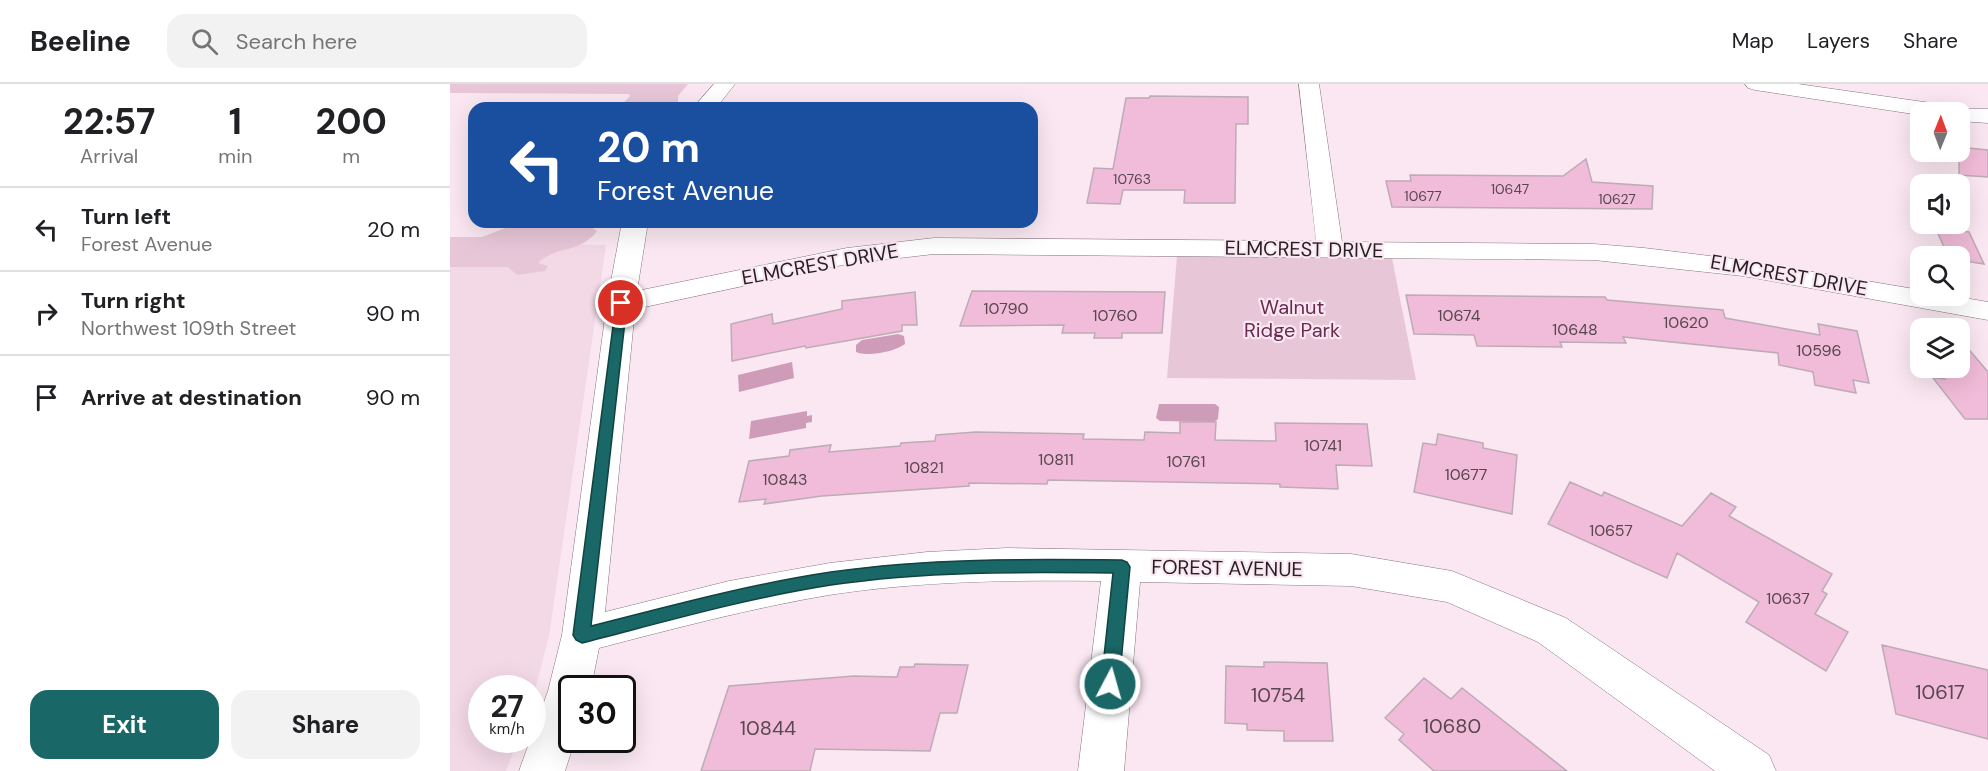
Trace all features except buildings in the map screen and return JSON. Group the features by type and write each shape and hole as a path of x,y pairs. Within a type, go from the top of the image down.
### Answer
{"street":[{"path":"709,102 725,84"},
{"path":"1309,84 1329,249"},
{"path":"1755,84 1910,108"},
{"path":"1871,84 1879,104"},
{"path":"1970,115 1988,116"},
{"path":"542,771 569,691 582,635 621,303 634,228"},
{"name":"ELMCREST DRIVE","path":"621,303 847,256 906,248 1329,249 1594,252 1656,256 1732,265 1988,311"},
{"name":"FOREST AVENUE","path":"582,635 729,598 830,579 927,568 973,566 1351,570 1452,587 1552,630 1754,771"},
{"path":"1101,771 1122,567"}],"shaded area":[{"path":"450,243 606,245 549,636 539,675 468,675 468,753 513,753 506,771 450,771"},
{"path":"898,334 904,336 905,344 900,347 874,354 856,352 856,345 862,340"},
{"path":"792,362 794,378 739,392 738,375"},
{"path":"1159,404 1215,404 1219,407 1218,419 1214,422 1160,421 1156,418"},
{"path":"807,411 807,416 812,415 812,422 806,423 806,428 749,439 751,421"}],"green space":[{"path":"450,84 688,84 678,96 678,102 624,102 630,96 629,94 450,93"},
{"path":"505,228 592,228 597,231 583,243 552,254 538,263 548,266 545,271 517,275 508,267 450,267 450,237 482,237"},
{"name":"Walnut Ridge Park","path":"1177,256 1392,258 1416,380 1167,378"}],"route":[{"path":"621,303 582,635 729,598 830,579 927,568 1007,564 1122,567 1110,684"}]}
